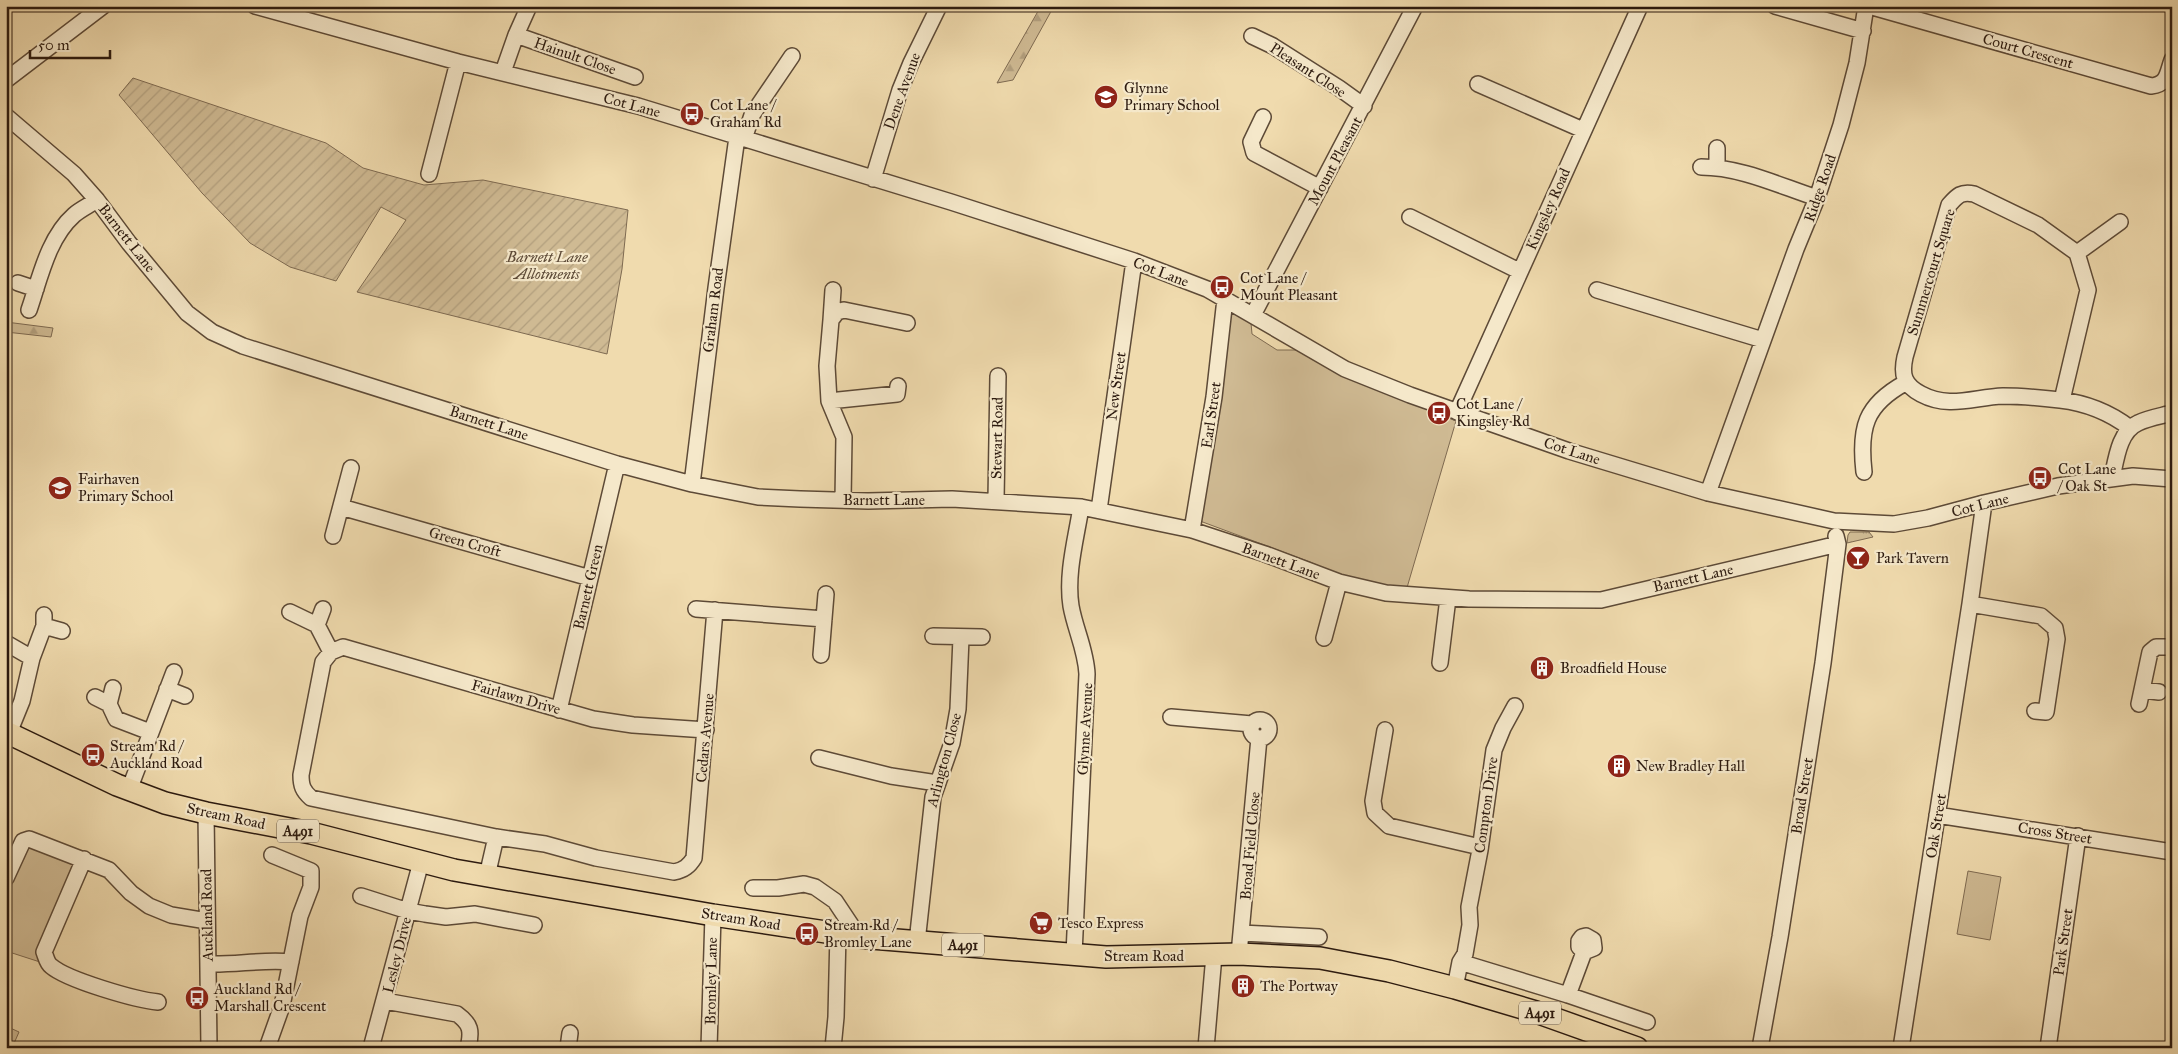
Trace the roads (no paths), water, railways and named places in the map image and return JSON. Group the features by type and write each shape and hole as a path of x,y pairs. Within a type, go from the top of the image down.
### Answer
{"highway":[{"name":"Stream Road","path":"8,733 129,790 165,803 206,813 311,833 421,862 487,876 713,915 859,936 917,942 1106,957 1239,954 1320,958 1389,970 1455,988 1536,1012 1637,1048"}],"street":[{"path":"6,80 103,6"},
{"name":"Cot Lane","path":"255,6 273,9 458,62 638,106 951,202 1134,261 1186,280 1225,299 1294,342 1345,369 1457,412 1570,451 1708,493 1834,521 1894,524 1928,518 2058,486 2133,476 2172,479"},
{"path":"503,72 516,34 529,6"},
{"name":"Dene Avenue","path":"873,179 910,63 939,6"},
{"name":"Mount Pleasant","path":"1253,316 1364,106 1414,6"},
{"name":"Kingsley Road","path":"1457,412 1640,6"},
{"path":"1775,6 1863,30"},
{"name":"Ridge Road","path":"1708,493 1796,249 1817,198 1841,126 1868,6"},
{"name":"Court Crescent","path":"1868,6 2151,86 2160,85 2166,80 2172,60"},
{"name":"Hainult Close","path":"516,34 635,76"},
{"name":"Pleasant Close","path":"1252,36 1273,46 1364,106"},
{"name":"Graham Road","path":"692,484 716,288 741,138 752,116 786,74 792,56"},
{"path":"429,174 458,62"},
{"path":"1478,84 1583,130"},
{"name":"Barnett Lane","path":"6,116 74,174 187,313 212,332 243,346 617,464 692,484 758,496 842,500 996,500 1080,507 1192,530 1265,554 1339,582 1386,593 1448,598 1601,600 1838,544"},
{"path":"1264,117 1251,142 1254,153 1320,188"},
{"path":"1717,148 1717,167"},
{"path":"1701,167 1717,167 1817,198"},
{"name":"Summercourt Square","path":"1906,383 1902,371 1905,357 1950,205 1958,195 1967,192 1974,194 2038,225 2077,253"},
{"path":"29,310 46,260 58,236 74,216 97,200"},
{"path":"1410,218 1519,271"},
{"path":"2062,400 2088,290 2077,253 2120,222"},
{"name":"New Street","path":"1099,510 1134,261"},
{"path":"18,283 36,289"},
{"path":"833,290 827,366 829,401 844,437 842,500"},
{"path":"1597,290 1763,340"},
{"name":"Earl Street","path":"1192,530 1214,397 1225,299"},
{"path":"830,320 837,312 844,310 907,323"},
{"name":"Stewart Road","path":"996,500 1000,375"},
{"path":"1864,472 1863,436 1872,410 1888,392 1906,383 1912,390 1943,402 1959,402 2003,396 2062,400 2100,409 2114,416 2130,428"},
{"path":"829,401 897,394 898,386"},
{"path":"2112,478 2121,442 2130,428 2137,423 2172,413"},
{"name":"Barnett Green","path":"559,710 617,464"},
{"path":"333,536 351,468"},
{"name":"Oak Street","path":"1901,1048 1984,503"},
{"name":"Green Croft","path":"341,507 590,578"},
{"name":"Glynne Avenue","path":"1074,954 1088,674 1087,660 1071,607 1070,583 1080,507"},
{"path":"1834,521 1838,544"},
{"name":"Broad Street","path":"1760,1048 1780,937 1823,662 1838,544"},
{"path":"1324,638 1339,582"},
{"path":"821,655 826,594"},
{"path":"1440,662 1448,598"},
{"path":"1970,604 2041,616 2055,628 2058,639 2046,712 2035,711"},
{"path":"317,625 322,609"},
{"path":"696,609 824,619"},
{"name":"Cedars Avenue","path":"496,837 546,844 596,858 674,872 689,865 694,858 715,610"},
{"path":"290,612 317,625 331,652 323,662 300,775 302,789 311,798 496,837 487,876"},
{"path":"8,733 22,701 32,658 44,620 62,631"},
{"path":"933,636 982,637"},
{"name":"Arlington Close","path":"917,942 926,844 933,797 952,743 958,708 961,638"},
{"path":"6,642 32,658"},
{"name":"Fairlawn Drive","path":"331,652 343,647 593,719 634,725 706,730"},
{"path":"2159,692 2141,697 2150,652 2156,647 2172,647"},
{"path":"129,790 174,672"},
{"path":"113,688 102,701 116,720 150,732"},
{"path":"167,689 185,696"},
{"name":"Compton Drive","path":"1455,988 1460,962 1465,954 1470,925 1469,908 1494,750 1515,706"},
{"name":"Broad Field Close","path":"1171,717 1252,724 1259,719 1268,724 1268,734 1259,738 1239,954"},
{"path":"1385,730 1388,748 1373,801 1375,813 1389,826 1480,847"},
{"path":"819,758 891,776 937,784"},
{"name":"Auckland Road","path":"206,813 210,1048"},
{"name":"Cross Street","path":"1937,816 2078,836 2172,852"},
{"name":"Park Street","path":"2048,1048 2078,836"},
{"path":"6,878 23,841 29,839 109,870 131,893 149,906 171,915 207,921"},
{"path":"267,1048 282,1006 300,916 317,867 272,855"},
{"path":"84,859 44,952 49,965 62,974 137,1000 158,1002"},
{"name":"Lesley Drive","path":"371,1048 421,862"},
{"path":"753,888 778,888 804,884 820,889 835,901 859,936"},
{"path":"361,896 408,911 446,917 476,914 534,925"},
{"name":"Bromley Lane","path":"710,1048 713,915"},
{"path":"833,1048 836,1016 838,933"},
{"path":"1241,933 1319,937"},
{"path":"1568,995 1584,952"},
{"path":"1206,1048 1214,955"},
{"path":"208,964 272,960 291,962"},
{"path":"1460,962 1568,995 1647,1022"},
{"path":"385,1001 456,1014 466,1021 469,1028 471,1035 468,1048"}],"place":[{"name":"Glynne Primary School","path":"1106,97"},
{"name":"Cot Lane / Graham Rd","path":"692,114"},
{"name":"Cot Lane / Mount Pleasant","path":"1222,287"},
{"name":"Cot Lane / Kingsley Rd","path":"1439,413"},
{"name":"Cot Lane / Oak St","path":"2040,478"},
{"name":"Fairhaven Primary School","path":"60,488"},
{"name":"Park Tavern","path":"1858,558"},
{"name":"Broadfield House","path":"1542,668"},
{"name":"Stream Rd / Auckland Road","path":"93,755"},
{"name":"New Bradley Hall","path":"1619,766"},
{"name":"Tesco Express","path":"1041,923"},
{"name":"Stream Rd / Bromley Lane","path":"807,934"},
{"name":"The Portway","path":"1243,986"},
{"name":"Auckland Rd / Marshall Crescent","path":"197,998"}],"park label":[{"name":"Barnett Lane Allotments","path":"547,266"}]}
